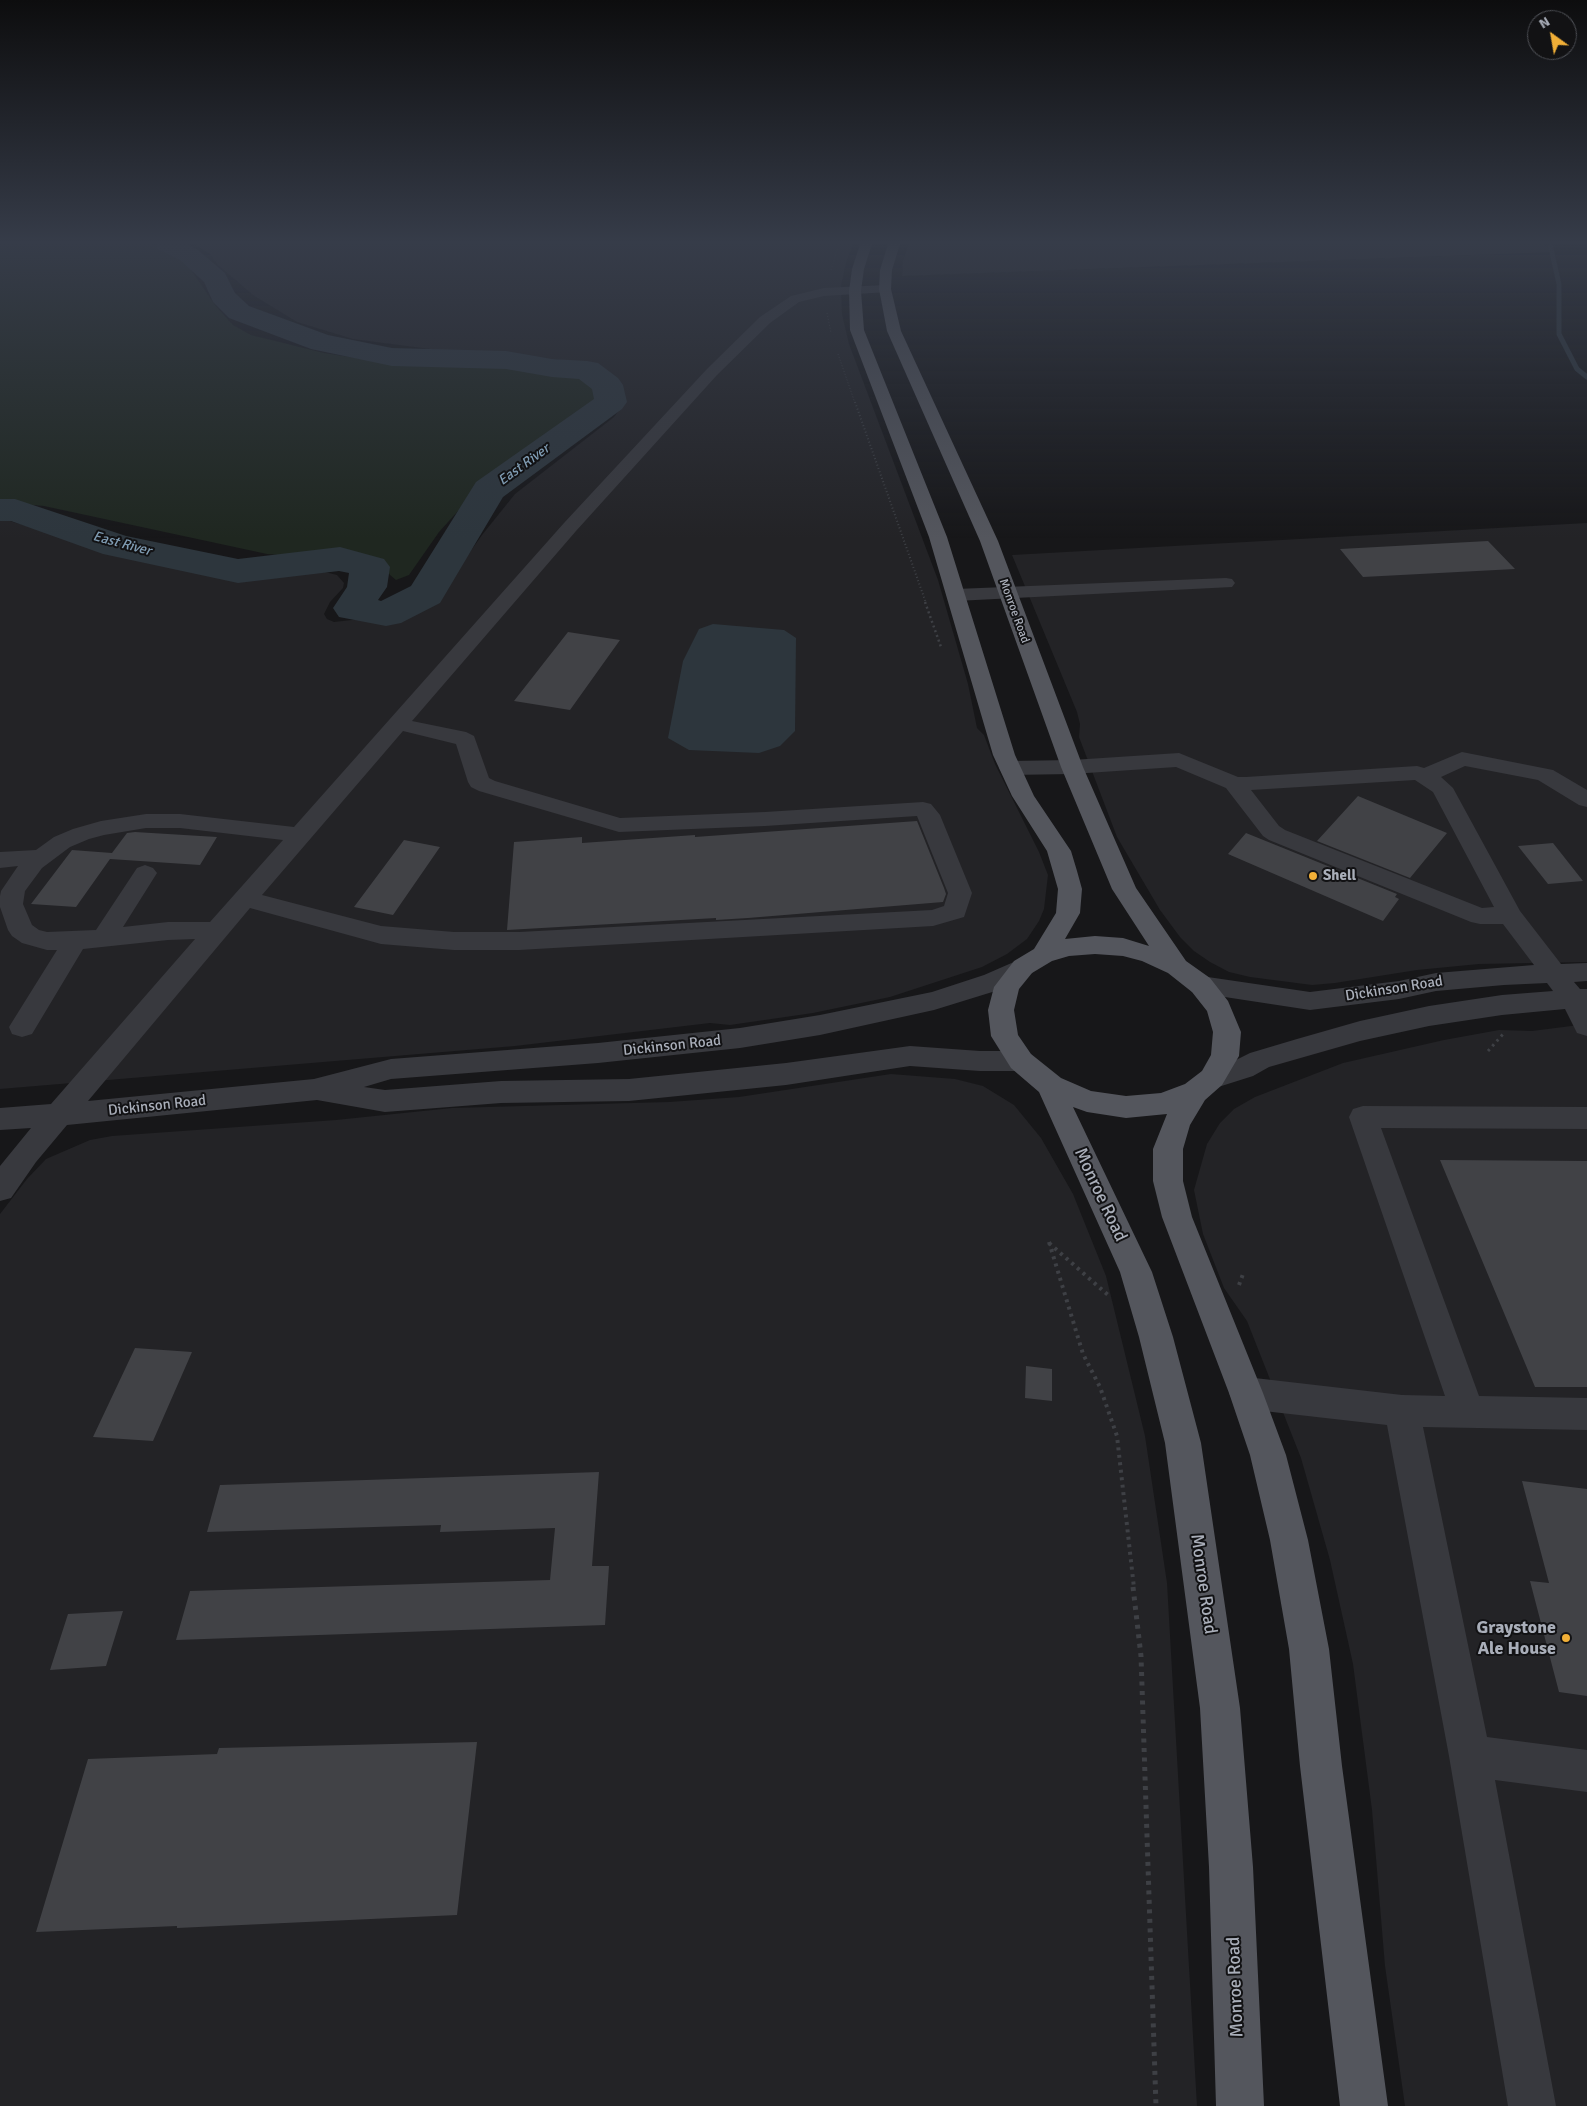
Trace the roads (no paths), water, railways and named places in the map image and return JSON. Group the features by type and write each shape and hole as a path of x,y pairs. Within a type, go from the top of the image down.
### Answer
{"main road":[{"path":"862,342 938,537 1004,754 1023,796 1059,851 1070,889 1068,913 1033,961 1007,987 1000,1010 1005,1036 1021,1061 1035,1074 1052,1086 1087,1101 1126,1107 1163,1104 1203,1085"},
{"name":"Monroe Road","path":"899,342 988,541 1072,767 1124,889 1177,967"},
{"path":"1033,961 1067,947 1095,945 1114,946 1151,955 1177,967 1202,986 1219,1008 1227,1032 1225,1056 1176,1123 1168,1149 1168,1181 1180,1226 1246,1393 1268,1455 1289,1540 1309,1649 1321,1766 1364,2106"},
{"name":"Monroe Road","path":"1052,1086 1060,1110 1136,1272 1156,1337 1183,1443 1220,1708 1231,1867 1240,2106"}],"street":[{"path":"0,1189 26,1154 244,898 570,527 712,372 742,342"},
{"path":"956,595 1226,583"},
{"path":"244,898 381,935 454,941 519,940 933,918 954,911 960,893 929,815 923,809 765,819 619,825 487,786 479,782 466,741 458,737 398,724"},
{"path":"1425,776 1462,759 1545,775 1587,800"},
{"path":"1010,768 1072,767 1179,760 1234,783 1246,784 1417,773 1425,776 1442,788 1510,915 1553,973 1580,999 1587,1026"},
{"path":"1234,783 1271,831 1277,835 1480,916 1510,915"},
{"path":"217,930 168,931 75,941 47,941 31,937 21,930 14,918 11,904 13,890 22,876 42,857 62,842 80,834 123,823 146,821 180,822 300,835"},
{"path":"0,860 42,857"},
{"path":"104,938 144,873"},
{"path":"22,1028 75,941"},
{"name":"Dickinson Road","path":"0,1119 314,1090 392,1069 598,1053 740,1038 820,1025 934,1001 993,982 1033,961"},
{"name":"Dickinson Road","path":"1202,986 1231,988 1310,1001 1399,990 1436,982 1587,972"},
{"path":"1203,1085 1260,1060 1360,1031 1429,1016 1502,1005 1580,999"},
{"name":"Dickinson Road","path":"314,1090 385,1101 501,1092 629,1090 786,1074 910,1056 980,1061 1021,1061"},
{"path":"1468,1412 1363,1118 1587,1118"},
{"path":"1246,1393 1402,1411 1587,1414"},
{"path":"1402,1411 1470,1756 1532,2106"},
{"path":"1470,1756 1587,1771"}],"waterway":[{"name":"East River","path":"0,510 15,510 117,546 238,571 340,559 370,567 367,587 353,608 386,614 426,594 489,490 611,402 607,385 587,370 552,368 506,360 392,357 319,342"},
{"path":"1563,342 1577,369 1587,377"}],"place":[{"name":"Shell","path":"1313,876"},
{"name":"Graystone Ale House","path":"1566,1638"}]}
